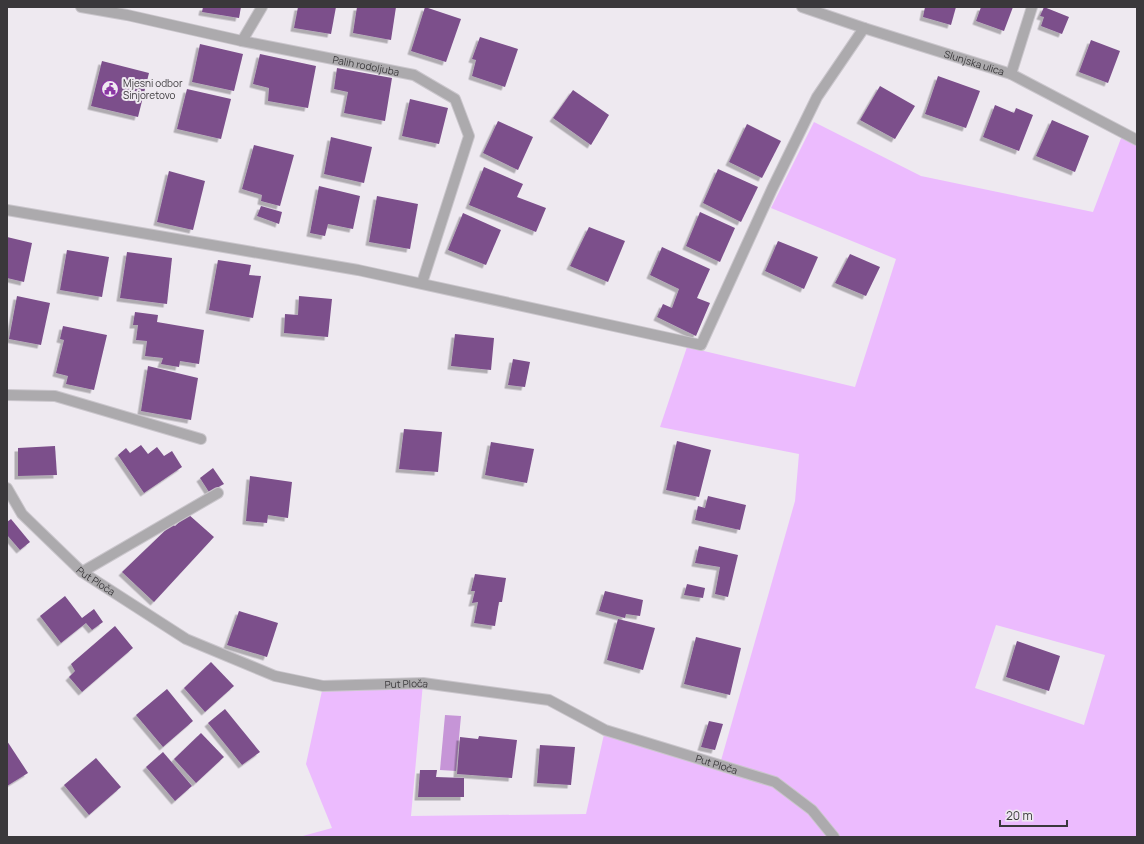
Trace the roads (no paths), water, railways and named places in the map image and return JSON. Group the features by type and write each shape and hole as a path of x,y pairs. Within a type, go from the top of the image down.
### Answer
{"street":[{"name":"Palih rodoljuba","path":"81,7 127,15 242,41 414,75 455,99 469,136 422,283"},
{"path":"242,41 262,7"},
{"name":"Slunjska ulica","path":"802,7 1011,74 1137,140"},
{"path":"1011,74 1032,7"},
{"path":"7,210 358,270 701,345 769,196 817,97 864,28"},
{"path":"7,395 55,396 201,439"},
{"name":"Put Ploča","path":"7,488 22,514 82,572 186,639 275,676 323,686 423,683 549,700 605,730 775,782 812,810 834,837"},
{"path":"82,572 218,493"}],"place":[{"name":"Mjesni odbor Sinjoretovo","path":"110,89"}]}
